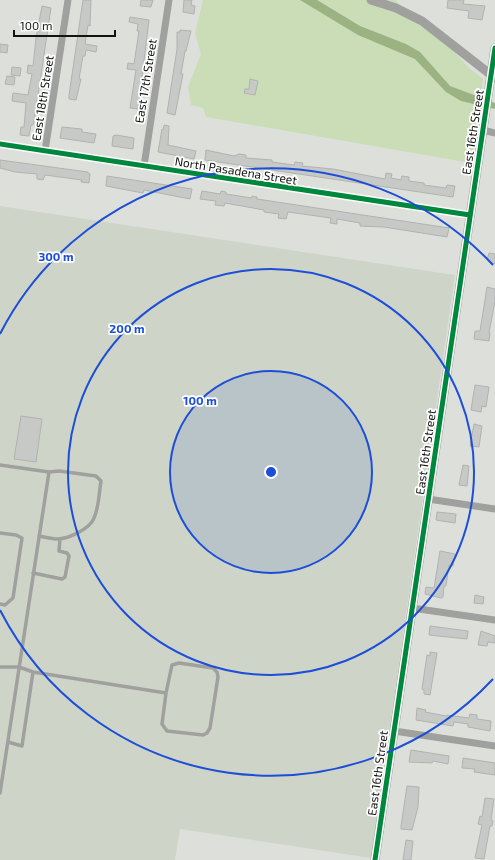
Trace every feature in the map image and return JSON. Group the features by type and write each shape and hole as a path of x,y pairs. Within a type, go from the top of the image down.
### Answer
{"street":[{"name":"East 18th Street","path":"45,151 68,0"},
{"name":"East 17th Street","path":"144,166 169,0"},
{"path":"371,0 393,3 431,26 493,77"},
{"name":"East 16th Street","path":"375,860 470,215 488,99 493,77 495,48"},
{"path":"483,130 495,133"},
{"name":"North Pasadena Street","path":"0,144 470,215"},
{"path":"428,499 495,509"},
{"path":"412,608 495,620"},
{"path":"394,731 495,746"}],"lane":[{"path":"0,465 49,472 59,471 96,476 101,481 94,519 90,524 75,534 60,539 39,536"},
{"path":"0,793 49,472"},
{"path":"0,533 16,535 22,538 13,598 5,605 0,604"},
{"path":"33,573 62,579 65,577 69,556 67,553 60,551 60,539"},
{"path":"179,664 213,668 217,672 210,728 207,733 203,735 167,731 162,724 166,694 172,665 179,664"},
{"path":"0,667 19,667 33,672 166,694"},
{"path":"8,742 22,746 33,672"}],"shaded area":[{"path":"203,0 396,0 407,16 450,47 467,66 483,79 471,163 206,117 203,108 191,105 188,87 201,54 195,33"},
{"path":"300,0 317,0 360,26 406,44 420,52 450,86 495,103 495,109 461,101 446,92 415,59 358,35"},
{"path":"0,206 455,275 371,858 180,829 175,860 0,860"}],"building":[{"path":"83,0 91,0 90,26 88,25 85,44 97,46 96,52 86,50 85,56 83,56 79,79 81,79 76,100 69,99 69,95"},
{"path":"141,0 153,0 151,7 140,6"},
{"path":"184,0 192,0 191,5 195,6 194,14 183,12"},
{"path":"448,0 464,0 463,4 485,6 482,20 468,18 469,11 447,8"},
{"path":"42,6 51,8 34,122 33,125 31,125 29,136 20,135 21,127 24,127 26,103 12,101 13,93 28,95 32,74 27,73 28,65 33,66"},
{"path":"130,17 149,20 138,109 130,108 136,70 127,69 128,63 134,64 139,31 137,31 138,24 129,22"},
{"path":"180,30 191,31 185,51 181,74 183,74 175,115 167,113 177,49 177,32 180,32"},
{"path":"0,44 8,45 7,53 0,52"},
{"path":"12,67 21,68 20,76 11,75"},
{"path":"7,76 15,77 14,85 5,84"},
{"path":"250,79 258,81 255,95 244,93 245,89 249,89"},
{"path":"164,125 169,126 168,145 196,151 194,159 158,152"},
{"path":"62,127 82,129 82,132 96,134 94,143 60,138"},
{"path":"116,135 134,138 133,149 112,146 113,136"},
{"path":"206,150 234,156 239,154 246,155 246,158 272,160 272,162 294,165 295,162 303,163 302,166 333,169 385,179 386,173 392,174 391,178 401,180 402,176 409,177 409,181 424,183 424,185 446,188 447,185 455,186 453,197 205,160"},
{"path":"0,160 88,172 90,174 89,183 81,182 82,180 45,175 43,180 37,179 37,174 15,172 0,168"},
{"path":"107,176 192,189 190,199 144,190 143,193 106,186"},
{"path":"202,191 220,194 221,191 226,192 226,194 252,198 252,196 257,197 257,199 449,228 447,237 384,227 360,226 360,223 337,219 337,224 330,223 331,218 288,212 286,219 278,218 279,214 264,212 264,210 225,203 224,206 215,205 216,201 200,199"},
{"path":"489,253 495,254 495,264 487,260"},
{"path":"487,287 495,289 495,301 489,341 474,339 475,331 480,331"},
{"path":"475,385 489,387 486,407 482,406 481,412 471,410"},
{"path":"21,416 42,419 36,462 14,459"},
{"path":"474,424 482,426 479,447 470,446"},
{"path":"463,465 469,466 467,486 459,485"},
{"path":"437,512 456,514 455,523 436,520"},
{"path":"440,551 455,554 453,566 449,565 446,586 444,586 443,597 441,598 425,594 426,587 434,588"},
{"path":"475,595 484,597 483,604 474,603"},
{"path":"430,626 468,631 467,639 429,635"},
{"path":"481,631 495,636 495,643 488,642 487,646 478,645"},
{"path":"430,652 437,653 430,695 424,694 424,690 422,689 427,655 430,656"},
{"path":"417,708 426,710 425,712 446,716 469,718 470,714 477,715 477,719 491,721 490,731 468,727 468,724 454,722 453,726 416,720"},
{"path":"411,750 449,756 448,764 433,761 432,763 409,762"},
{"path":"463,758 495,763 495,775 474,772 475,769 462,768"},
{"path":"407,786 419,787 418,807 412,830 401,829"},
{"path":"485,798 494,799 491,820 493,821 492,826 490,826 484,859 475,858 482,825 478,824 480,816 482,817"},
{"path":"406,840 413,841 411,860 403,860"}],"cycle path":[{"path":"375,860 495,48"},
{"path":"0,144 470,215"}]}
